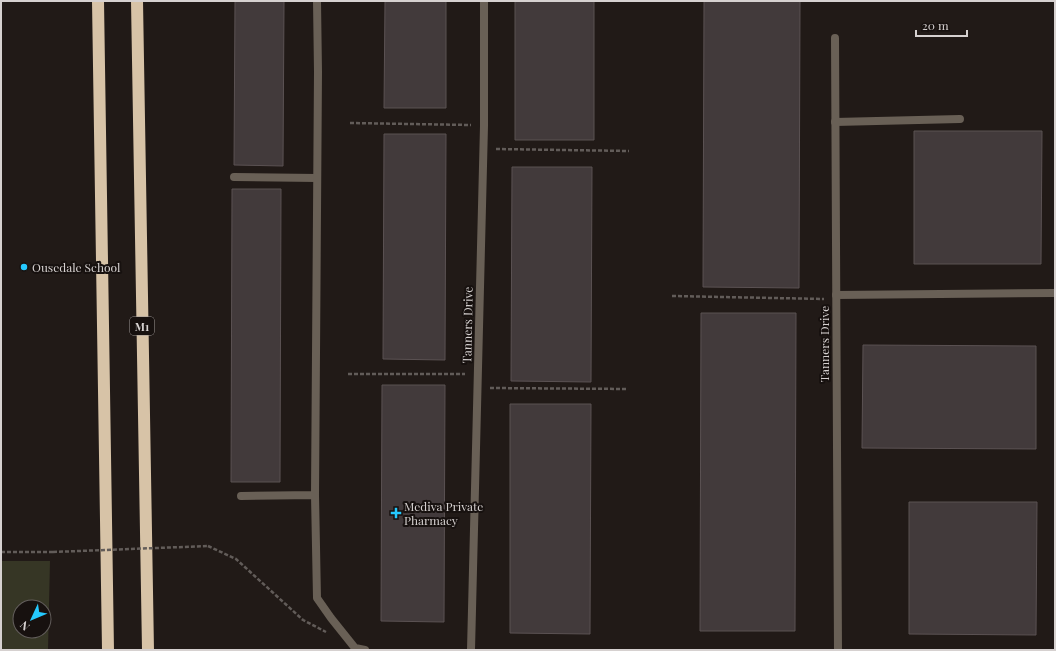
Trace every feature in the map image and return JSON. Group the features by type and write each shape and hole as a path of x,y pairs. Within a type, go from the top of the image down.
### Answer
{"highway":[{"path":"98,1 108,650"},
{"name":"M1","path":"137,1 148,650"}],"street":[{"path":"317,1 315,495 317,598 355,648 365,650"},
{"name":"Tanners Drive","path":"471,650 484,126 484,1"},
{"name":"Tanners Drive","path":"835,38 838,650"},
{"path":"835,122 960,119"},
{"path":"234,177 317,178"},
{"path":"836,297 1055,293"},
{"path":"241,496 315,495"}],"path":[{"path":"350,123 484,126"},
{"path":"483,149 629,151"},
{"path":"672,296 836,297"},
{"path":"348,374 478,374"},
{"path":"478,388 628,389"},
{"path":"1,552 53,552 208,546 236,559 303,620 329,634"}],"green space":[{"path":"1,561 50,561 49,599 12,599 12,639 48,639 48,650 1,650"}],"building":[{"path":"235,1 284,1 283,166 234,165"},
{"path":"385,1 446,1 446,108 384,108"},
{"path":"515,1 594,1 594,140 515,140"},
{"path":"704,1 800,1 799,288 703,287"},
{"path":"914,131 1042,131 1041,264 914,264"},
{"path":"384,134 446,134 445,360 383,359"},
{"path":"512,167 592,167 591,382 511,381"},
{"path":"232,189 281,189 280,482 231,482"},
{"path":"701,313 796,313 795,631 700,631"},
{"path":"863,345 1036,346 1036,449 862,448"},
{"path":"382,385 445,385 444,622 381,621"},
{"path":"510,404 591,404 590,634 510,633"},
{"path":"909,502 1037,502 1036,635 909,634"}],"place":[{"name":"Ousedale School","path":"24,267"},
{"name":"Mediva Private Pharmacy","path":"396,513"}]}
